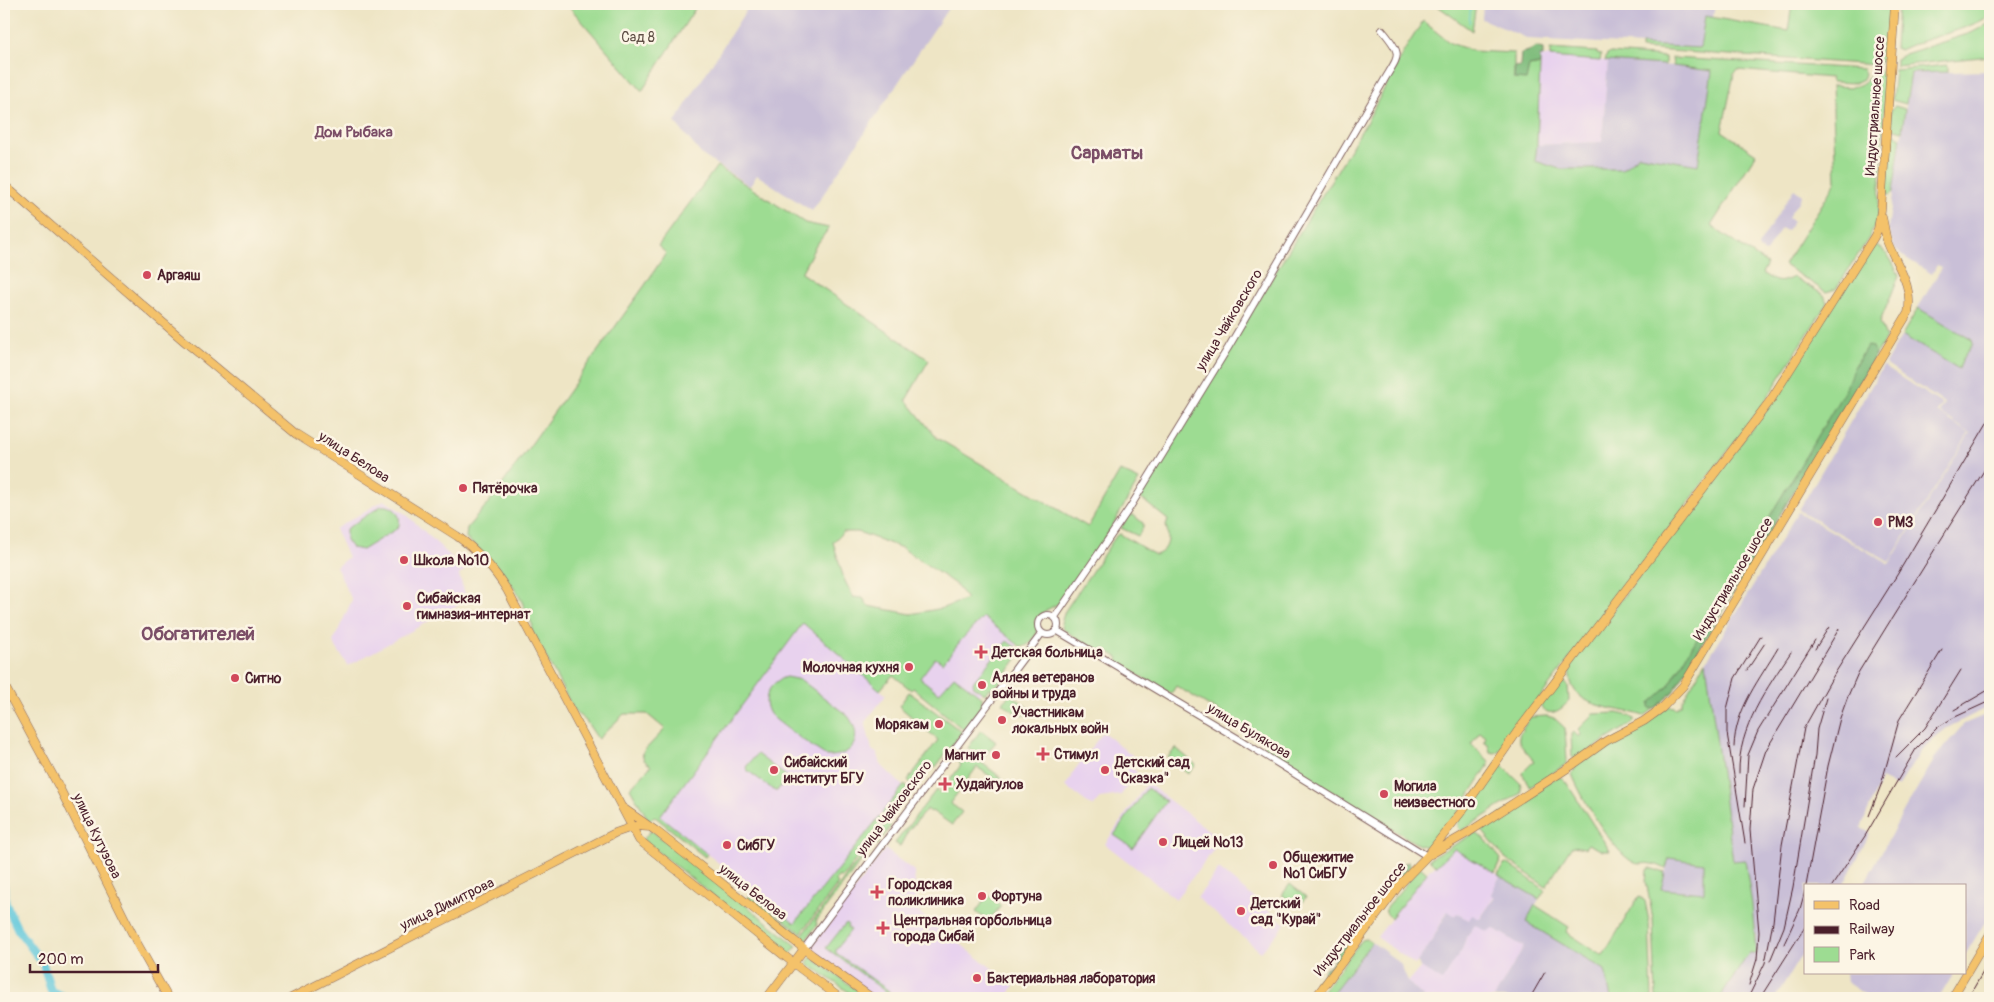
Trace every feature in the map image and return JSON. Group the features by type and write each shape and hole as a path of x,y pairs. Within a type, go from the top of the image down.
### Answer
{"main road":[{"name":"Индустриальное шоссе","path":"1315,998 1400,884 1427,856 1456,818 1517,732 1770,401 1878,229 1881,210 1895,4"},
{"name":"улица Белова","path":"4,185 182,340 296,434 457,536 477,552 489,564 507,590 639,840 793,963 840,998"},
{"name":"Индустриальное шоссе","path":"1427,856 1466,834 1572,766 1606,741 1644,721 1662,708 1680,690 1908,312 1910,297 1907,283 1887,239 1881,210"},
{"path":"1865,249 1874,242 1879,242 1888,248 1896,259"},
{"name":"улица Кутузова","path":"4,685 58,785 137,943 168,998"},
{"name":"улица Белова","path":"620,805 804,948 872,998"},
{"path":"1456,818 1455,826 1466,834"},
{"path":"615,834 627,834 639,840 639,834 647,826"},
{"name":"улица Димитрова","path":"291,998 615,834 631,827 647,826"},
{"path":"1952,998 1990,934"},
{"name":"улица Чайковского","path":"767,998 804,948"}],"street":[{"name":"улица Чайковского","path":"1055,617 1108,542 1228,348 1386,78 1397,58 1398,52 1382,30"},
{"path":"1051,615 1055,617 1058,623 1056,630 1052,634 1042,632 1038,625 1042,617 1051,615"},
{"name":"улица Булякова","path":"1056,630 1242,741 1427,856"},
{"name":"улица Чайковского","path":"804,948 1042,632"}],"shaded area":[{"path":"750,4 951,4 812,211 757,175 750,186 702,155 675,122"},
{"path":"1483,4 1715,4 1713,18 1705,17 1700,48 1529,39 1482,19"},
{"path":"1540,56 1608,61 1602,142 1537,145"},
{"path":"1608,61 1712,71 1698,165 1639,155 1622,169 1560,169 1535,161 1537,145 1602,142"},
{"path":"1990,71 1990,706 1947,728 1933,739 1921,751 1898,787 1881,779 1861,828 1870,833 1844,884 1804,884 1804,951 1775,998 1720,998 1749,953 1756,938 1745,860 1733,862 1706,662 1798,512 1889,564 1970,433 1939,412 1944,403 1885,364 1942,267 1937,265 1932,274 1901,255 1893,245 1888,228 1911,73"},
{"path":"1794,189 1802,195 1788,218 1793,221 1787,231 1781,228 1766,252 1759,249 1758,246"},
{"name":"РМЗ","path":"1883,366 1942,404 1937,412 1969,433 1889,562 1799,510"},
{"path":"384,500 407,515 465,570 459,575 467,600 348,666 333,642 352,600 336,567 348,557 335,529"},
{"path":"977,603 1030,628 958,723 912,688"},
{"name":"Сибайский институт БГУ","path":"803,623 886,695 865,722 872,750 878,754 881,765 903,786 795,923 659,816"},
{"path":"1990,713 1990,914 1966,953 1966,884 1864,884 1937,755 1964,724"},
{"name":"Детский сад \"Сказка\"","path":"1103,732 1133,756 1132,768 1137,772 1121,795 1100,798 1093,807 1065,786"},
{"name":"Лицей №13","path":"1147,783 1221,840 1176,899 1105,844"},
{"path":"1454,848 1500,876 1491,894 1495,896 1480,919 1469,920 1457,914 1455,916 1447,912 1429,946 1415,965 1377,937 1430,869"},
{"name":"Центральная горбольница города Сибай","path":"885,849 914,871 917,911 1014,985 1007,998 876,998 814,952 812,946"},
{"path":"1669,858 1704,863 1704,893 1661,889"},
{"name":"Детский сад \"Курай\"","path":"1219,869 1285,924 1261,952 1197,898"},
{"path":"1500,876 1539,899 1527,922 1606,970 1611,998 1494,998 1524,947 1493,928 1487,932 1475,925 1466,937 1462,950 1442,981 1421,967 1417,962 1429,946 1448,911 1455,916 1457,914 1469,920 1472,915 1480,919 1495,897 1491,894"},
{"path":"1475,925 1493,928 1524,947 1494,998 1424,998 1408,982 1421,967 1442,980 1462,950 1466,937"},
{"path":"1372,942 1400,963 1408,982 1424,998 1332,998 1329,996"},
{"path":"1845,974 1953,974 1939,998 1870,998 1846,982"}],"green space":[{"name":"Сад 8","path":"567,4 698,4 642,91"},
{"path":"1435,4 1476,4 1472,31"},
{"path":"1792,4 1890,4 1887,54 1877,65 1641,49 1641,45 1700,48 1705,16 1788,31"},
{"path":"1898,4 1990,4 1990,16 1969,26 1900,50 1895,48"},
{"path":"1423,21 1450,43 1473,51 1514,53 1514,79 1529,66 1540,64 1535,161 1560,169 1622,169 1639,155 1698,165 1712,71 1673,66 1672,58 1863,69 1865,74 1863,79 1855,83 1832,82 1831,78 1738,70 1734,74 1722,131 1756,154 1711,226 1767,264 1762,273 1771,279 1784,281 1794,277 1824,295 1827,303 1762,406 1500,750 1495,753 1490,752 1488,744 1484,741 1486,737 1480,732 1471,744 1489,761 1488,766 1452,820 1426,847 1417,844 1264,749 1265,739 1176,686 1171,694 1117,663 1119,658 1104,649 1099,652 1063,629 1061,623 1065,611 1116,536 1120,534 1155,555 1166,547 1168,535 1166,526 1168,520 1139,497 1366,123 1404,51"},
{"path":"1990,23 1990,56 1896,66 1896,59 1905,54 1971,33"},
{"path":"1536,47 1543,49 1543,56 1540,56 1540,64 1529,66 1526,80 1514,79 1515,67 1520,66 1521,53"},
{"path":"1550,49 1597,52 1597,54 1601,55 1600,61 1550,57"},
{"path":"1607,54 1665,57 1665,65 1605,61"},
{"path":"1948,65 1948,72 1911,73 1906,104 1892,100 1895,70"},
{"path":"1879,70 1886,78 1886,85 1878,218 1870,236 1836,289 1826,292 1784,265 1836,182 1832,86 1856,86"},
{"path":"1895,106 1905,109 1902,131 1892,128 1890,124 1891,109"},
{"path":"1893,133 1901,137 1893,192 1890,195 1886,194 1889,135"},
{"path":"717,166 805,223 829,228 815,247 801,273 929,360 906,400 937,438 1088,527 1120,471 1139,480 1101,545 1064,599 1041,614 1035,621 1037,632 1029,643 1021,647 983,617 943,663 935,658 920,678 939,693 954,676 982,697 982,705 964,730 913,688 911,690 893,675 880,690 803,623 660,816 707,854 705,857 654,816 649,821 630,788 651,766 644,760 642,753 665,729 647,714 624,714 598,739 586,721 575,712 531,629 533,626 527,618 519,596 503,574 466,538 467,528 494,496 645,285 666,253 658,246","holes":["843,532 858,532 902,548 955,584 967,599 943,608 911,614 868,606 863,598 853,597 844,579 833,542"]},
{"path":"1877,245 1893,263 1899,276 1880,322 1886,338 1693,660 1661,704 1644,716 1607,708 1584,699 1576,691 1571,681 1570,666 1770,405 1867,250"},
{"path":"1918,308 1972,340 1973,344 1964,356 1959,369 1902,335"},
{"path":"1867,346 1872,347 1876,354 1693,660 1673,692 1654,709 1650,708 1650,703 1668,687 1845,390 1853,369"},
{"path":"381,506 390,507 396,512 399,519 398,528 362,550 352,548 346,540 346,529"},
{"path":"1129,515 1133,515 1143,523 1143,528 1138,536 1121,528"},
{"path":"1007,641 1017,648 1014,655 1017,659 994,690 989,688 985,694 974,687 973,682"},
{"path":"1706,662 1733,861 1745,860 1752,904 1756,953 1749,953 1720,998 1656,998 1653,919 1646,881 1647,870 1650,868 1665,873 1661,889 1704,893 1704,863 1669,858 1666,869 1654,864 1638,864 1633,862 1616,847 1607,835 1582,795 1572,774 1577,764 1670,706 1677,708 1682,704"},
{"path":"786,677 801,680 848,716 853,724 856,738 850,749 844,753 827,756 779,723 770,714 766,702 769,691 776,682"},
{"path":"1563,680 1568,686 1569,701 1562,708 1554,712 1547,712 1540,704 1558,681"},
{"path":"909,692 962,732 935,768 931,766 915,788 908,780 938,740 899,706"},
{"path":"1010,693 1038,716 1017,714 1003,703"},
{"path":"1617,713 1630,716 1634,719 1634,722 1576,759 1572,757 1571,734 1573,732 1579,737 1581,735 1578,730 1594,714"},
{"path":"1547,716 1554,718 1565,728 1567,761 1565,765 1530,787 1522,773 1534,761 1520,744 1519,736 1530,717"},
{"path":"981,730 996,742 986,754 980,757 968,748"},
{"path":"1176,748 1196,765 1188,774 1168,757"},
{"path":"966,751 1003,779 1000,783 977,767 950,803 962,812 952,825 927,809 908,831 900,846 895,843 936,790 939,793 942,789 945,791 952,782 950,780 961,765 958,761"},
{"path":"757,754 786,776 786,779 777,791 747,770 746,767"},
{"path":"1500,763 1521,784 1521,793 1461,831 1458,827 1458,820 1497,764"},
{"path":"1557,777 1562,778 1566,782 1610,851 1603,851 1588,844 1585,848 1572,846 1546,887 1504,857 1480,828"},
{"path":"905,784 908,788 905,795 887,818 882,813"},
{"path":"1147,788 1166,801 1133,848 1114,835"},
{"path":"880,816 885,821 842,878 839,876 835,881 838,884 801,933 751,893 753,890 795,923"},
{"path":"887,822 891,826 877,845 873,845 816,921 817,925 806,940 802,935"},
{"path":"651,830 797,946 789,956 643,840"},
{"path":"1475,833 1485,839 1501,859 1495,873 1454,849 1436,866 1429,859"},
{"path":"1409,862 1411,866 1375,912 1367,914 1364,911 1365,909 1368,910 1370,903 1393,873 1397,873 1403,868 1404,863"},
{"path":"1507,863 1545,890 1539,899 1498,875 1504,864"},
{"path":"1420,867 1427,873 1391,918 1385,909"},
{"path":"1290,884 1306,897 1298,908 1282,895"},
{"path":"750,895 800,935 796,939 747,899"},
{"path":"988,895 1001,906 988,921 976,912"},
{"path":"1639,896 1645,901 1649,921 1652,998 1611,998 1605,970 1526,922 1535,905 1569,927 1566,932 1602,955"},
{"path":"846,923 847,927 851,930 836,949 836,953 889,991 889,994 826,948"},
{"path":"1361,928 1361,931 1320,984 1317,985 1316,981 1323,975 1325,969 1332,964 1336,954 1351,935"},
{"path":"1366,939 1372,942 1330,996 1328,998 1317,998 1362,940"},
{"path":"811,957 868,998 857,998 807,963"}],"waterway":[{"path":"1469,23 1471,4"},
{"path":"4,887 6,904 18,930 43,964 51,991 68,998"}],"railway":[{"path":"1748,998 1765,963 1773,922 1782,845 1804,728 1832,678 1897,575 1990,418"},
{"path":"1806,884 1828,766 1840,718 1848,696 1858,673 1990,461"},
{"path":"1815,649 1829,627"},
{"path":"1749,985 1757,959 1759,932 1750,830 1753,789 1766,750 1839,629"},
{"path":"1745,843 1727,733 1727,709 1735,678 1761,636"},
{"path":"1745,806 1748,755 1758,731 1815,640"},
{"path":"1747,670 1765,643"},
{"path":"1734,747 1735,733 1744,707 1756,683 1778,648"},
{"path":"1869,816 1881,785 1899,720 1942,650"},
{"path":"1739,773 1743,740 1749,724 1764,694 1791,652"},
{"path":"1896,757 1925,728 1961,670"},
{"path":"1954,710 1990,689"},
{"path":"1770,961 1784,927 1793,887 1815,755 1817,729 1826,698"},
{"path":"1833,884 1865,836 1916,749 1938,727 1990,701"},
{"path":"1784,944 1800,909 1804,895"},
{"path":"1760,998 1804,929"},
{"path":"1968,998 1990,960"},
{"path":"1530,998 1545,972"}],"place":[{"name":"Аргаяш","path":"147,275"},
{"name":"Пятёрочка","path":"463,488"},
{"name":"РМЗ","path":"1878,522"},
{"name":"Школа №10","path":"404,560"},
{"name":"Сибайская гимназия-интернат","path":"407,606"},
{"name":"Детская больница","path":"981,652"},
{"name":"Молочная кухня","path":"909,667"},
{"name":"Ситно","path":"235,678"},
{"name":"Аллея ветеранов войны и труда","path":"982,685"},
{"name":"Участникам локальных войн","path":"1002,720"},
{"name":"Морякам","path":"939,724"},
{"name":"Стимул","path":"1043,754"},
{"name":"Магнит","path":"996,755"},
{"name":"Сибайский институт БГУ","path":"774,770"},
{"name":"Детский сад \"Сказка\"","path":"1105,770"},
{"name":"Худайгулов","path":"945,784"},
{"name":"Могила неизвестного","path":"1384,794"},
{"name":"Лицей №13","path":"1163,842"},
{"name":"СибГУ","path":"727,845"},
{"name":"Общежитие №1 СиБГУ","path":"1273,865"},
{"name":"Городская поликлиника","path":"877,892"},
{"name":"Фортуна","path":"982,896"},
{"name":"Детский сад \"Курай\"","path":"1241,911"},
{"name":"Центральная горбольница города Сибай","path":"883,928"},
{"name":"Бактериальная лаборатория","path":"977,978"}],"district":[{"name":"Дом Рыбака","path":"354,132"},
{"name":"Сарматы","path":"1107,153"},
{"name":"Обогатителей","path":"198,634"}]}
